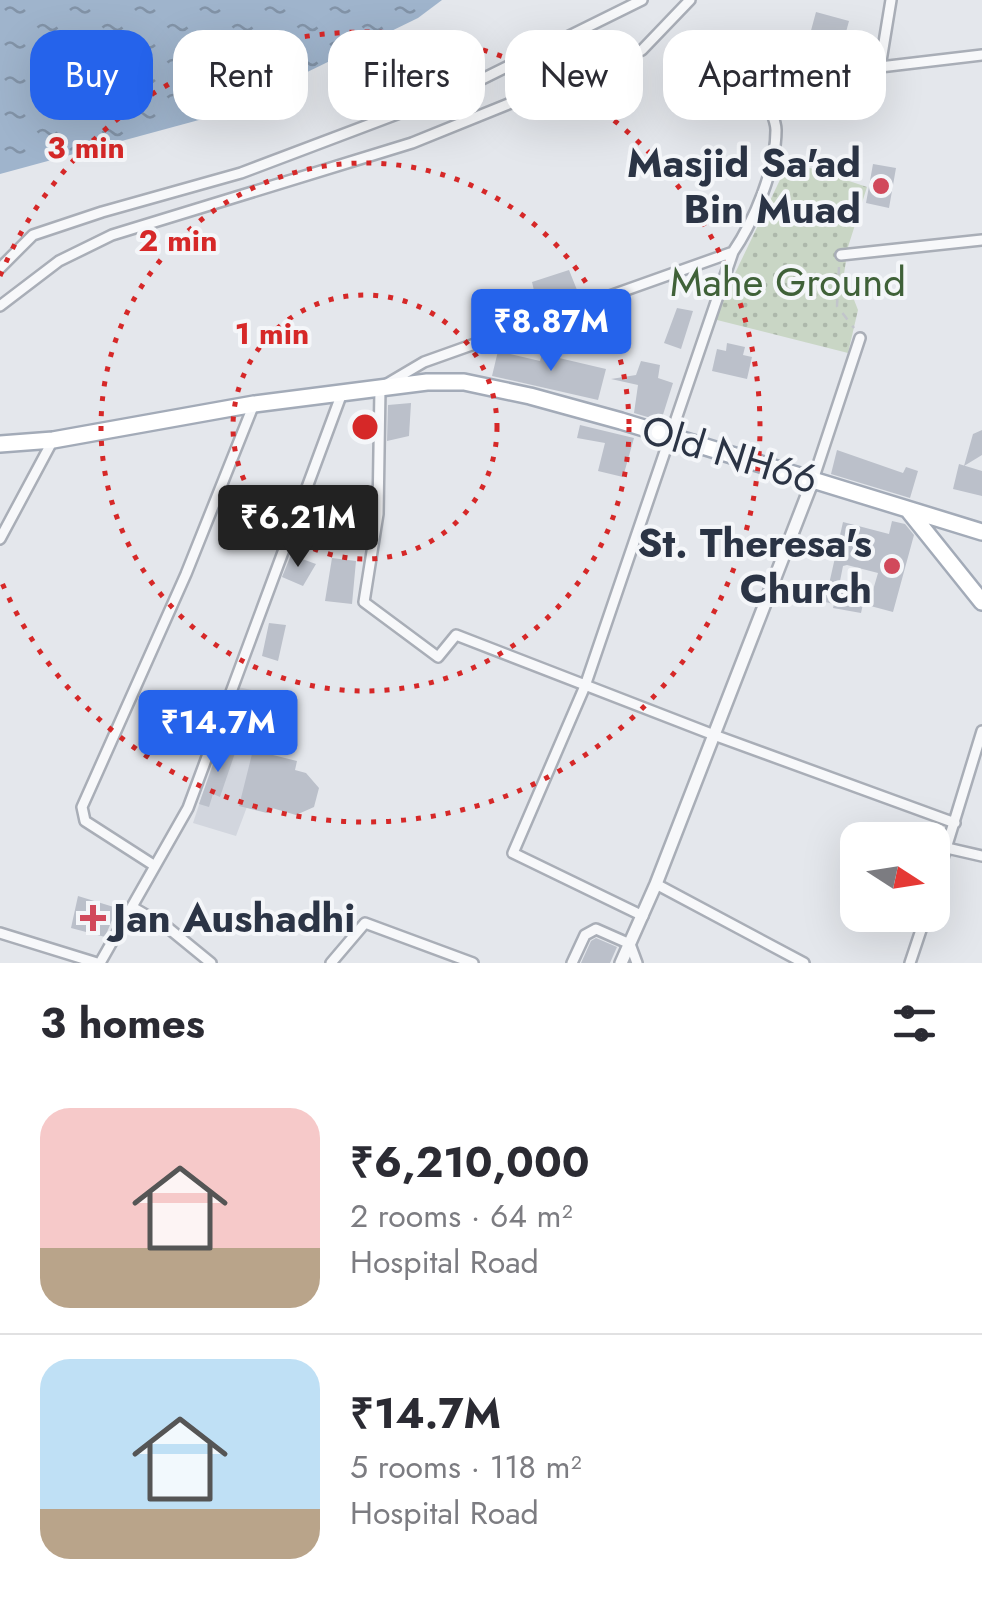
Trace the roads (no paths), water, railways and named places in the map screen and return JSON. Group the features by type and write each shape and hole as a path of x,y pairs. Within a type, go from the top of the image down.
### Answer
{"main road":[{"name":"Old NH66","path":"0,444 53,440 254,404 464,382 530,396 668,435 982,532"},
{"path":"909,510 982,602"}],"street":[{"path":"0,268 33,235 242,173 458,91 642,0"},
{"path":"0,306 59,260 112,235 412,143 642,50 690,0"},
{"path":"886,34 892,0"},
{"path":"886,66 982,55"},
{"path":"643,916 513,853 584,686 733,252 760,199 775,143 775,120"},
{"path":"840,255 982,240"},
{"path":"733,252 424,362 380,388 378,514 364,602 438,656 456,635 714,735 955,822"},
{"path":"621,963 656,884 812,480 860,338"},
{"path":"0,933 98,963 188,808 342,393"},
{"path":"155,866 86,821 82,808 186,574 254,404"},
{"path":"0,539 53,440"},
{"path":"950,838 982,732"},
{"path":"950,849 982,856"},
{"path":"656,884 804,963"},
{"path":"132,906 211,963"},
{"path":"331,963 365,923 473,963"},
{"path":"572,963 585,935 596,929 630,944 637,963"},
{"path":"910,963 920,932"}],"water":[{"path":"0,0 442,0 393,30 328,30 328,62 308,72 308,30 173,30 173,120 199,120 0,174"}],"place":[{"name":"Masjid Sa'ad Bin Muad","path":"881,186"},
{"name":"St. Theresa's Church","path":"892,566"},
{"name":"Jan Aushadhi","path":"93,918"}],"park label":[{"name":"Mahe Ground","path":"788,282"}]}
